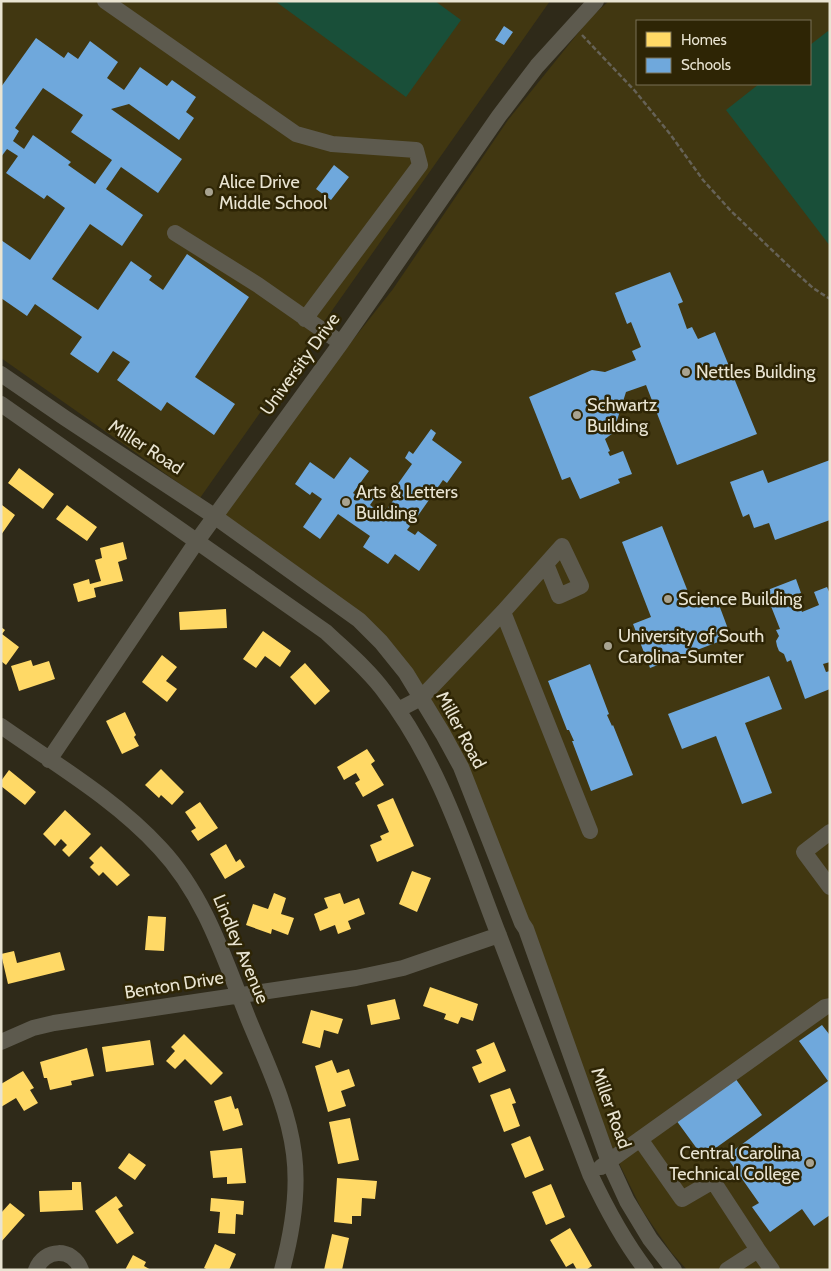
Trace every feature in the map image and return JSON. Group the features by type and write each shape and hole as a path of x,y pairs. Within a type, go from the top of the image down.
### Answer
{"street":[{"path":"106,1 296,134 332,144 416,150 420,165 305,319"},
{"name":"University Drive","path":"49,760 214,516 341,343 500,116 537,66 596,1"},
{"path":"176,233 258,285 341,343"},
{"name":"Miller Road","path":"1,374 214,516 358,620 381,642 406,673 461,767 526,929 609,1162 627,1201 645,1232 674,1270"},
{"path":"1,404 326,632 369,672 398,710 433,769 499,935 590,1174 606,1209 632,1252 646,1270"},
{"path":"398,710 421,698 546,564"},
{"path":"503,612 590,832"},
{"name":"Lindley Avenue","path":"1,726 124,814 144,831 162,850 197,897 220,945 285,1112 294,1153 295,1181 291,1230 282,1270"},
{"path":"830,832 804,852 830,887"},
{"name":"Benton Drive","path":"3,1037 54,1023 356,978 403,968 499,935"},
{"path":"590,1174 828,1004"},
{"path":"640,1140 682,1199 713,1181 772,1270"},
{"path":"727,1270 758,1250"},
{"path":"36,1270 46,1256 62,1253 73,1258 81,1270"}],"path":[{"path":"571,27 586,38 635,91 670,134 703,180 731,211 813,288 830,299"}],"shaded area":[{"name":"Alice Drive Middle School","path":"1,1 550,1 200,498 1,358"},
{"name":"University of South Carolina-Sumter","path":"609,1 830,1 830,1270 687,1270 671,1252 642,1210 616,1157 470,782 401,662 214,516 393,289 508,120 591,17"}],"green space":[{"path":"275,1 435,1 461,20 406,97"},
{"path":"828,31 830,33 830,246 726,110 758,85 811,85 811,44"}],"building: Homes":[{"path":"19,468 54,494 43,509 8,483"},
{"path":"2,505 15,515 1,535 1,507"},
{"path":"67,505 97,527 87,541 56,519"},
{"path":"123,542 127,559 118,562 123,581 94,588 96,597 78,602 73,584 89,579 90,584 101,581 95,560 102,558 100,548"},
{"path":"226,609 227,628 180,630 179,612"},
{"path":"1,627 5,630 2,634 19,647 6,665 1,661"},
{"path":"263,631 291,651 280,667 265,656 256,668 243,659"},
{"path":"162,655 177,667 166,681 177,689 167,702 142,682"},
{"path":"31,660 33,666 49,661 55,679 19,691 11,666"},
{"path":"305,663 330,691 315,705 290,677"},
{"path":"125,712 139,746 122,754 106,721"},
{"path":"367,749 375,761 371,764 384,785 363,797 355,783 360,780 356,773 344,780 337,767"},
{"path":"161,769 184,792 172,805 161,795 159,798 145,785"},
{"path":"9,770 36,792 25,805 1,786 1,781"},
{"path":"393,798 414,846 377,862 370,845 382,840 380,836 389,832 377,805"},
{"path":"200,802 218,828 198,841 191,831 196,828 185,812"},
{"path":"65,810 91,834 69,857 62,850 67,845 61,839 55,846 43,834"},
{"path":"226,844 236,862 240,859 245,867 225,879 210,854"},
{"path":"101,846 130,875 117,886 103,872 99,876 90,867 94,863 89,858"},
{"path":"412,871 431,878 417,912 399,904"},
{"path":"274,893 286,898 281,914 294,918 288,935 272,929 271,934 246,925 253,904 268,909"},
{"path":"340,893 344,904 359,898 365,914 348,921 351,929 338,934 335,925 320,931 314,914 328,908 324,898"},
{"path":"148,916 166,917 164,951 145,950"},
{"path":"14,951 17,963 60,952 65,970 8,984 1,954"},
{"path":"430,987 478,1004 473,1021 461,1017 458,1024 444,1019 446,1014 423,1006"},
{"path":"395,999 400,1019 371,1025 367,1005"},
{"path":"311,1010 343,1019 338,1034 324,1030 320,1048 302,1043"},
{"path":"184,1034 223,1073 211,1085 185,1059 175,1069 166,1061 175,1051 171,1047"},
{"path":"150,1040 154,1065 106,1072 102,1047"},
{"path":"494,1042 506,1071 479,1083 472,1067 482,1063 476,1050"},
{"path":"87,1048 94,1076 71,1081 72,1085 50,1090 47,1078 44,1078 40,1062"},
{"path":"332,1060 337,1073 349,1069 355,1086 341,1091 346,1106 328,1112 315,1066"},
{"path":"23,1071 34,1088 30,1090 38,1103 24,1111 16,1098 1,1107 1,1084"},
{"path":"510,1088 516,1103 512,1104 520,1126 504,1132 490,1095"},
{"path":"231,1096 235,1109 238,1108 243,1125 223,1131 214,1101"},
{"path":"350,1118 359,1160 338,1164 329,1122"},
{"path":"530,1136 544,1170 525,1178 511,1144"},
{"path":"242,1148 246,1183 227,1184 227,1177 213,1178 210,1151"},
{"path":"129,1153 146,1165 135,1180 118,1168"},
{"path":"337,1178 377,1181 375,1199 362,1198 361,1216 352,1216 352,1224 334,1222"},
{"path":"72,1182 81,1182 83,1210 40,1212 39,1191 72,1190"},
{"path":"551,1184 565,1217 546,1225 532,1192"},
{"path":"116,1196 123,1206 118,1209 134,1233 117,1244 95,1211"},
{"path":"211,1198 244,1201 243,1215 236,1214 235,1234 218,1233 220,1212 210,1211"},
{"path":"10,1203 25,1215 1,1242 1,1213"},
{"path":"570,1228 592,1266 586,1270 577,1270 573,1263 566,1267 550,1240"},
{"path":"332,1234 349,1238 342,1270 324,1270"},
{"path":"215,1244 236,1254 229,1270 208,1270 204,1268"},
{"path":"133,1255 146,1262 144,1266 151,1270 125,1270"}],"building: Schools":[{"path":"504,26 513,32 504,45 495,40"},
{"name":"Alice Drive Middle School","path":"36,38 64,58 68,52 78,59 90,41 118,62 107,78 124,90 140,67 167,86 172,80 196,97 186,112 194,118 179,140 129,104 111,109 182,159 158,193 121,167 106,189 143,215 122,246 90,224 52,279 98,310 131,261 152,276 149,280 163,290 187,254 249,297 195,377 235,404 214,435 167,402 161,411 117,380 130,362 113,351 98,373 70,354 82,337 35,304 27,316 1,298 1,240 30,260 65,208 47,195 44,199 6,173 18,156 7,149 1,157 1,87","holes":["43,88 83,115 71,132 112,160 95,184 68,165 71,162 33,135 24,149 13,141 19,131 15,128"]},
{"path":"334,165 349,177 331,200 316,189"},
{"name":"Nettles Building","path":"670,272 683,302 678,304 687,329 692,327 698,339 715,332 757,434 677,465 646,385 626,392 613,433 605,439 610,456 623,451 632,474 618,479 620,483 580,499 570,477 562,480 529,397 592,370 605,372 636,360 632,351 641,347 631,322 627,324 615,293"},
{"name":"Arts & Letters Building","path":"431,429 436,433 432,440 462,462 447,483 443,480 417,517 413,514 406,523 410,526 407,530 415,535 418,531 437,545 419,571 395,554 388,564 363,547 370,536 338,514 320,539 303,527 322,499 312,492 310,495 295,484 310,462 334,479 350,457 369,471 353,493 362,499 369,489 377,495 370,505 378,511 381,506 387,509 395,498 390,495 412,464 405,458 409,451 413,454"},
{"path":"830,460 830,520 775,540 769,523 754,528 749,514 743,517 730,482 763,470 768,483"},
{"name":"Science Building","path":"662,526 692,602 715,594 731,637 650,668 633,624 651,617 622,542"},
{"path":"796,579 801,593 795,595 802,612 819,605 814,592 827,587 830,594 830,662 823,664 826,672 830,671 830,689 805,699 791,660 787,662 784,654 779,651 777,646 776,641 779,636 776,630 780,629 765,591"},
{"path":"590,664 609,714 607,715 613,725 633,775 591,791 572,741 574,741 569,730 567,730 548,681"},
{"path":"769,676 782,709 745,723 772,793 742,804 716,736 682,749 668,714"},
{"path":"822,1025 830,1033 830,1215 814,1226 802,1209 770,1232 752,1207 759,1203 726,1156 828,1081 799,1041"},
{"path":"735,1078 762,1115 703,1157 676,1120"}],"place":[{"name":"Alice Drive Middle School","path":"209,192"},
{"name":"Nettles Building","path":"686,372"},
{"name":"Schwartz Building","path":"577,415"},
{"name":"Arts & Letters Building","path":"346,502"},
{"name":"Science Building","path":"668,599"},
{"name":"University of South Carolina-Sumter","path":"608,646"},
{"name":"Central Carolina Technical College","path":"810,1163"}]}
